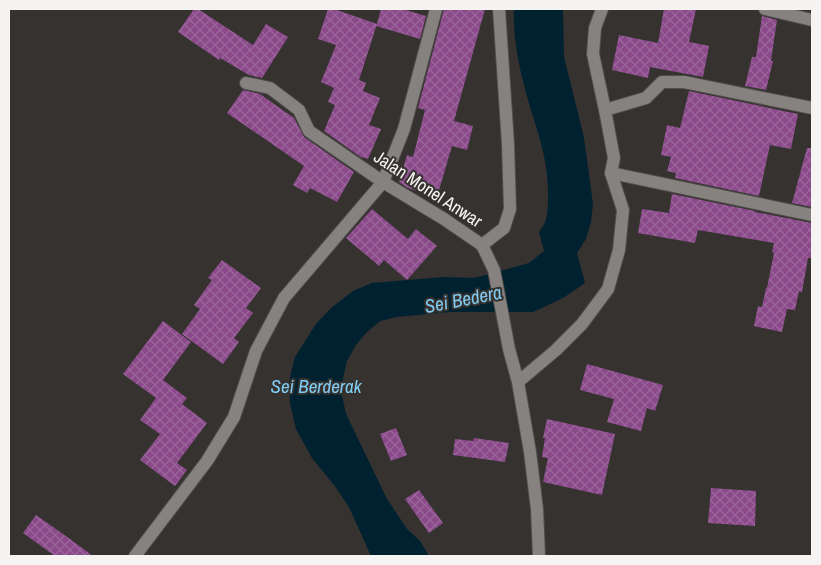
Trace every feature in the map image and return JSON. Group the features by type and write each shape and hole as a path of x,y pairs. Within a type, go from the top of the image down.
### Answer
{"street":[{"path":"134,556 207,460 234,417 256,351 284,298 383,182 404,128 437,9"},
{"path":"482,244 504,228 510,209 508,144 499,9"},
{"path":"518,382 563,344 582,324 608,289 619,250 623,210 611,173 614,158 593,54 595,28 602,9"},
{"path":"765,9 812,20"},
{"name":"Jalan Monel Anwar","path":"246,82 270,88 299,110 309,131 383,182 482,244 494,270 509,349 518,382 537,509 539,556"},
{"path":"605,110 646,98 662,82 684,82 812,108"},
{"path":"611,173 812,215"}],"water":[{"name":"Sei Berderak","path":"514,9 563,9 564,57 584,138 593,204 591,222 586,239 577,253 585,283 563,298 533,312 449,312 397,317 380,321 356,345 347,361 343,378 342,396 346,414 387,499 407,529 420,541 429,556 371,556 349,507 312,458 296,429 290,403 289,382 295,357 316,324 331,308 353,291 372,283 444,277 474,278 529,263 544,251 539,232 546,221 548,210 548,180 543,151 519,63"}],"building":[{"path":"194,9 198,9 253,45 266,24 288,37 262,78 249,75 220,58 219,60 178,32"},
{"path":"328,9 334,9 377,24 381,9 402,9 426,16 420,39 376,26 359,80 366,83 363,91 380,98 369,125 381,129 368,159 362,158 324,131 335,105 328,102 334,88 321,82 336,45 318,39"},
{"path":"444,9 485,9 454,121 473,126 467,150 452,146 437,197 408,188 399,182 407,155 413,157 425,110 418,108"},
{"path":"664,9 696,9 689,42 709,46 703,77 650,67 648,78 612,70 619,35 658,43"},
{"path":"762,16 777,20 771,61 773,61 766,90 745,86 752,57 756,57"},
{"path":"243,90 260,94 294,118 304,137 354,172 337,202 310,188 307,193 293,185 304,166 227,113"},
{"path":"689,91 798,114 791,149 770,145 759,196 675,178 676,173 667,171 671,157 661,155 667,125 680,128"},
{"path":"807,148 812,148 812,207 792,203"},
{"path":"672,194 812,223 812,258 808,258 802,292 799,291 795,310 787,309 782,332 754,326 758,306 762,307 767,288 774,253 772,252 774,243 698,230 695,243 638,233 642,209 669,213"},
{"path":"372,209 408,239 416,229 437,246 407,280 384,260 379,266 346,238"},
{"path":"222,260 261,288 246,308 253,313 234,338 239,342 223,364 182,334 200,309 194,305 212,280 208,278"},
{"path":"163,321 191,342 163,380 187,398 182,404 207,423 177,463 187,470 175,486 140,460 160,434 140,420 156,398 123,374"},
{"path":"587,364 663,385 655,411 647,408 641,431 607,422 614,399 580,390"},
{"path":"547,419 615,434 602,495 543,482 548,458 542,457"},
{"path":"396,428 407,455 391,461 380,434"},
{"path":"474,438 509,443 505,462 453,455 455,439 473,441"},
{"path":"711,488 756,491 755,526 708,523"},
{"path":"419,490 443,523 429,533 405,499"},
{"path":"36,515 93,556 55,556 23,533"}],"water label":[{"name":"Sei Bedera","path":"463,299"}]}
